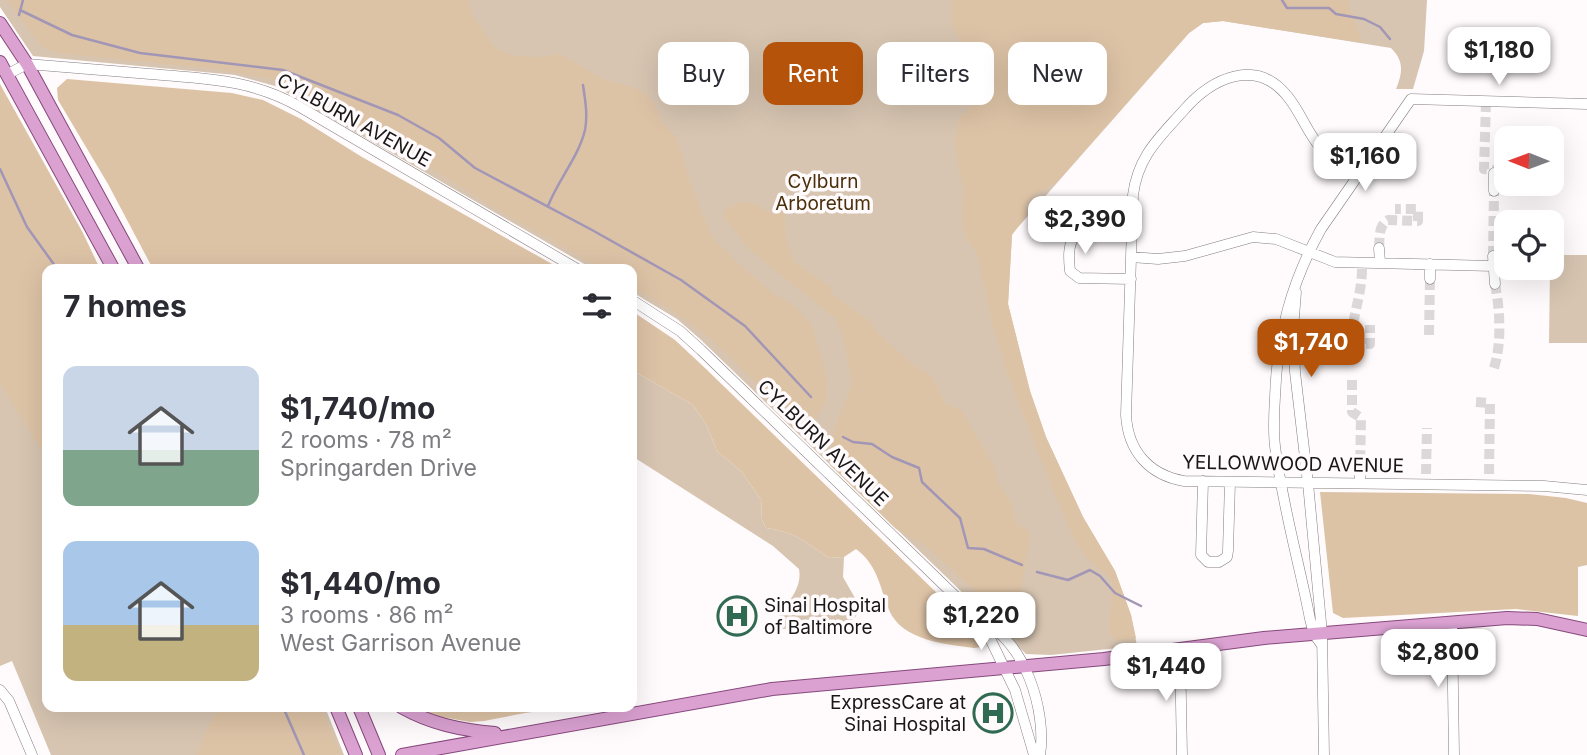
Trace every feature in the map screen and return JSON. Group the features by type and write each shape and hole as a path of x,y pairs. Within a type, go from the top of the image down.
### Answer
{"main road":[{"path":"0,23 27,64 136,264"},
{"path":"0,62 111,264"},
{"path":"402,755 772,689 1007,669 1452,623 1524,618 1587,629"},
{"path":"338,712 356,755"},
{"path":"361,712 379,755"},
{"path":"412,712 463,730 509,735"},
{"path":"437,755 466,743"}],"street":[{"path":"8,74 27,64"},
{"name":"CYLBURN AVENUE","path":"27,64 219,80 243,83 278,94 569,264"},
{"name":"YELLOWWOOD AVENUE","path":"1358,177 1322,149 1289,98 1273,84 1255,76 1223,79 1201,91 1150,148 1142,160 1135,181 1126,415 1130,439 1142,460 1161,475 1184,481 1308,483 1360,478 1489,480 1587,490"},
{"path":"1319,637 1282,482 1274,434 1276,371 1281,329 1308,251 1411,99 1587,104"},
{"path":"1131,279 1079,278 1070,271 1070,244 1075,236 1132,236"},
{"path":"1131,257 1158,259 1185,256 1254,237 1276,239 1335,262 1362,266 1380,263 1493,261 1495,284"},
{"path":"1379,248 1380,263"},
{"path":"1430,264 1430,279"},
{"path":"1298,274 1294,310 1294,351 1308,483 1324,755"},
{"name":"CYLBURN AVENUE","path":"637,303 680,331 701,350 982,622 1000,632 1024,667 1036,698 1040,755"},
{"path":"1203,481 1201,555 1208,562 1219,562 1227,557 1230,482"},
{"name":"CYLBURN AVENUE","path":"982,622 1007,669 1034,755"},
{"path":"1452,623 1454,755"},
{"path":"1180,650 1182,755"},
{"path":"0,690 9,701 32,755"}],"green space":[{"name":"Cylburn Arboretum","path":"0,0 1427,0 1424,51 1413,89 1396,89 1401,67 1391,48 1223,21 1203,23 1189,33 1012,234 1008,304 1030,391 1046,437 1083,517 1115,571 1131,615 1137,646 1051,655 1026,654 700,339 677,319 637,295 637,264 584,264 275,86 235,75 33,56 0,7"},
{"path":"0,97 45,264 42,264 42,712 327,712 344,755 51,755 12,661 0,666"},
{"path":"1564,255 1587,255 1587,343 1549,343 1550,280 1564,280"},
{"path":"637,373 693,405 706,424 717,451 742,472 761,500 762,520 766,528 793,535 829,558 844,557 843,577 859,605 855,617 837,624 782,629 774,623 792,598 798,584 799,569 773,546 637,459"}],"shaded area":[{"path":"7,0 469,0 472,15 494,47 514,56 542,57 560,54 601,78 640,90 654,103 662,122 676,137 692,188 712,237 743,268 773,293 793,305 812,325 827,378 826,403 815,419 799,413 773,397 697,328 637,290 637,264 593,264 277,80 214,69 56,53 40,45"},
{"path":"951,0 1347,0 1363,43 1223,21 1203,23 1189,33 1057,182 1034,194 1026,205 1025,217 1012,235 1008,304 1030,391 1046,437 1083,517 1115,571 1131,615 1136,638 1115,640 1109,632 1113,583 1088,559 1075,541 1054,492 1007,373 993,326 977,253 969,243 962,224 964,187 959,173 955,139 960,116 972,105 994,105 994,42 961,42 952,25"},
{"path":"67,79 232,93 263,100 301,119 362,157 552,264 150,264 108,184 58,100 57,88"},
{"path":"0,84 98,264 42,264 42,451 0,384"},
{"path":"741,202 753,203 773,214 785,212 786,239 794,262 829,286 833,295 870,321 876,331 913,365 932,376 946,404 962,411 995,468 997,482 1010,501 1017,525 1027,529 1030,535 1018,610 1012,626 1004,623 987,602 926,546 896,529 830,465 833,433 852,383 843,335 836,319 750,250 723,216 724,210"},
{"path":"637,314 675,340 705,368 975,630 981,647 938,642 914,635 904,628 889,610 869,562 856,549 844,557 829,558 793,535 766,528 762,520 761,500 742,472 717,451 706,424 693,405 637,373"},
{"path":"1320,492 1529,494 1587,503 1587,565 1578,567 1578,616 1516,609 1343,618 1333,613"},
{"path":"219,712 322,712 341,755 196,755 213,717"},
{"path":"427,712 533,712 470,722"}],"waterway":[{"path":"19,15 23,0"},
{"path":"1282,0 1287,8 1329,8 1336,14 1364,19 1380,27 1390,39"},
{"path":"22,11 72,35 140,53 283,70 398,115 439,138 475,168 681,280 745,326 811,397"},
{"path":"548,206 585,130 583,85"},
{"path":"0,169 27,227 54,264"},
{"path":"843,437 853,442 872,444 892,457 919,468 922,482 960,518 968,548 984,549 1022,565"},
{"path":"1037,572 1068,580 1090,570 1100,576 1115,593 1141,606"},
{"path":"285,712 304,755"}],"tunnel":[{"path":"1486,102 1484,169 1494,170"},
{"path":"1493,256 1494,191"},
{"path":"1379,248 1381,229 1385,222 1418,221 1418,209 1395,209"},
{"path":"1362,269 1351,343 1370,344 1370,325"},
{"path":"1429,335 1430,279"},
{"path":"1494,368 1499,326 1495,284"},
{"path":"1352,380 1352,412 1361,418 1360,472"},
{"path":"1476,402 1490,403 1489,475"},
{"path":"1426,474 1427,428"}],"place":[{"name":"Sinai Hospital of Baltimore","path":"737,616"},
{"name":"ExpressCare at Sinai Hospital","path":"993,713"}]}
